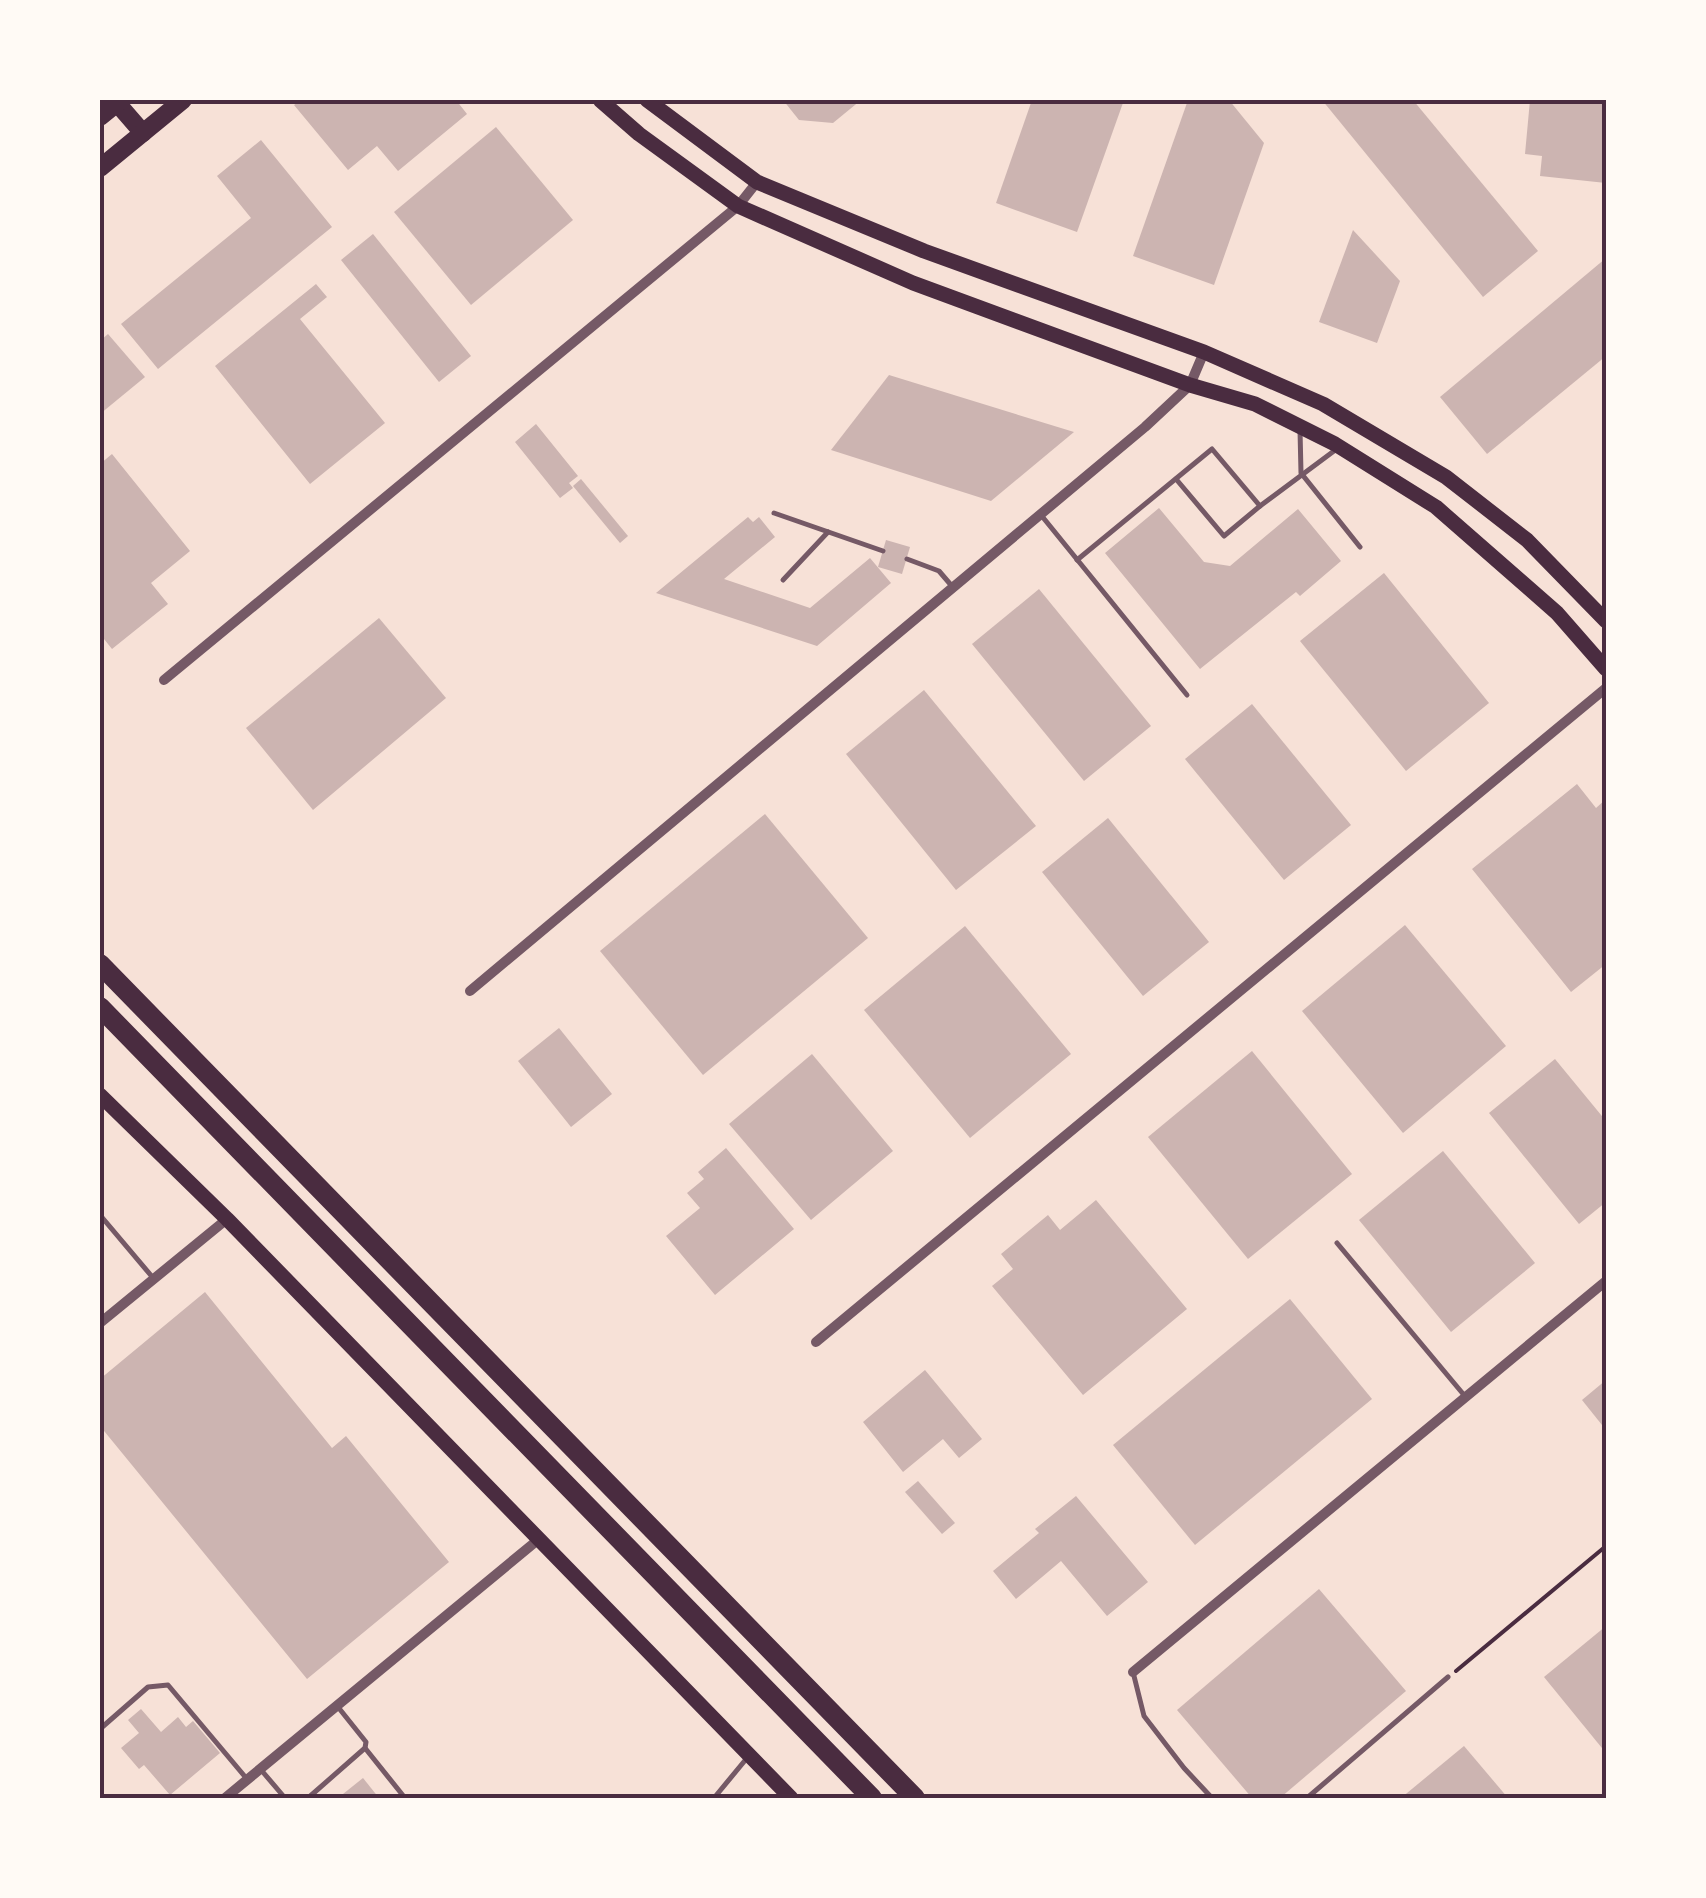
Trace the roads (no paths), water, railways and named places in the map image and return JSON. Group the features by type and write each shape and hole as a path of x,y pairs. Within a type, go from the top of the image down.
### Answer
{"highway":[{"path":"100,964 915,1798"},
{"path":"100,1007 872,1798"}],"main road":[{"path":"100,168 183,100"},
{"path":"600,100 738,206 913,283 1190,386 1255,404 1340,448 1436,507 1557,612 1606,669"},
{"path":"647,100 758,182 924,251 1204,352 1323,404 1446,477 1527,540 1606,621"},
{"path":"100,117 119,102 143,133"},
{"path":"913,283 924,251"},
{"path":"1436,507 1446,477"},
{"path":"100,1095 227,1218 791,1798"}],"street":[{"path":"164,680 738,206 758,182"},
{"path":"470,991 1146,427 1190,386 1204,352"},
{"path":"816,1342 1606,688"},
{"path":"100,1323 227,1218"},
{"path":"1134,1672 1606,1281"},
{"path":"225,1798 539,1539"}],"lane":[{"path":"1300,427 1301,473 1360,547"},
{"path":"1176,479 1224,536 1301,473 1340,448"},
{"path":"1077,560 1212,449 1260,506"},
{"path":"774,514 883,551"},
{"path":"1040,514 1187,695"},
{"path":"782,580 828,532"},
{"path":"907,559 940,571 953,587"},
{"path":"100,1215 154,1279"},
{"path":"1337,1243 1466,1398"},
{"path":"1134,1672 1144,1716 1212,1798"},
{"path":"1307,1798 1448,1678"},
{"path":"100,1728 148,1687 168,1684 248,1779"},
{"path":"308,1798 365,1748 366,1742 337,1706"},
{"path":"365,1748 406,1798"},
{"path":"714,1798 750,1756"},
{"path":"260,1768 285,1798"}]}
